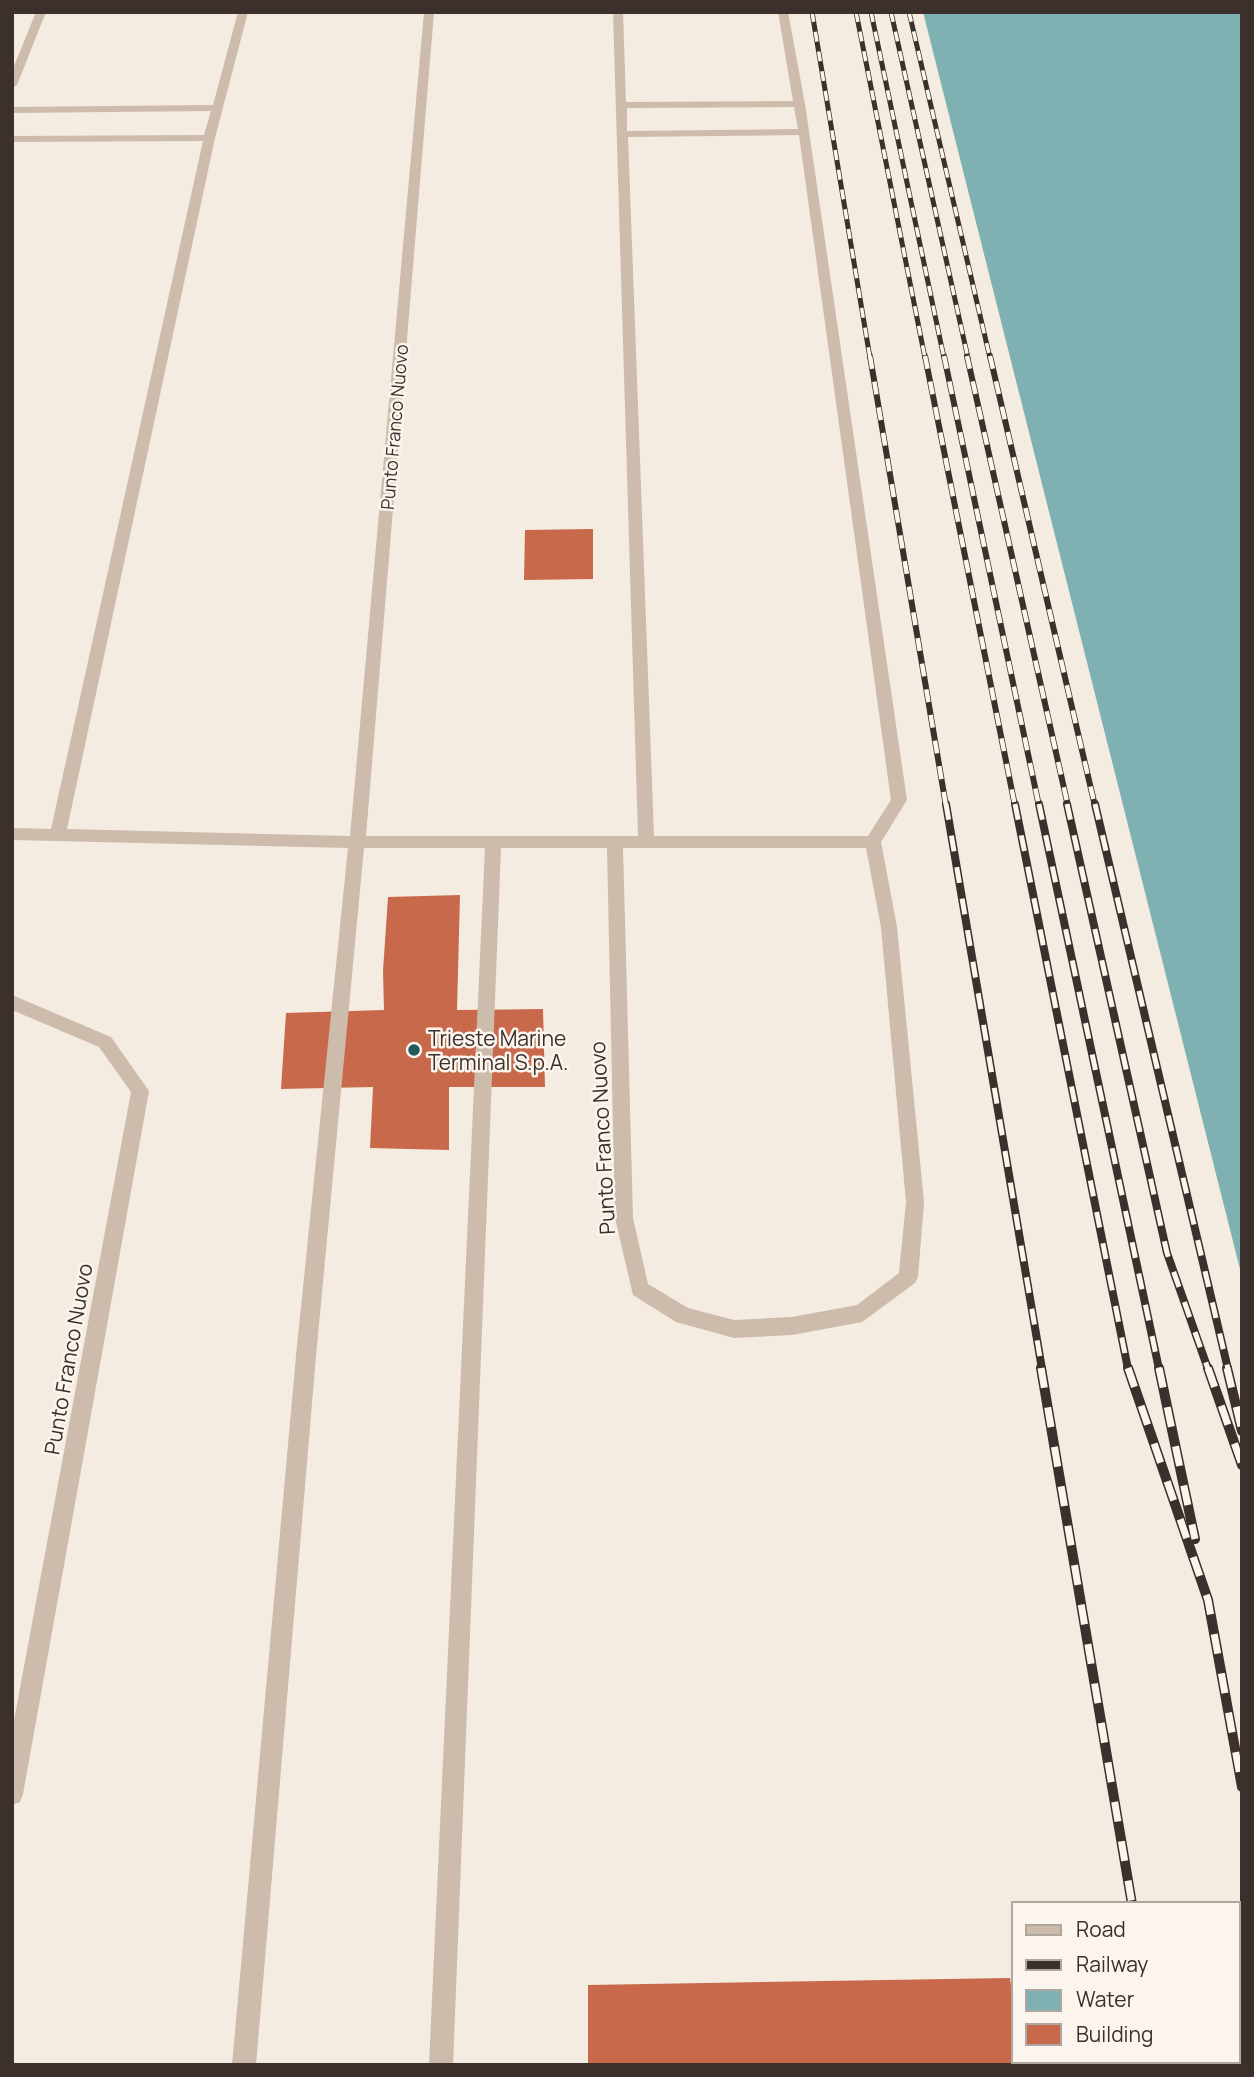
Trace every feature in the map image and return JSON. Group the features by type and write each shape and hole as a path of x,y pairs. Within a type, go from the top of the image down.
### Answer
{"street":[{"path":"12,85 41,12"},
{"path":"57,837 209,138 243,12"},
{"name":"Punto Franco Nuovo","path":"244,2065 306,1356 358,842 429,12"},
{"path":"618,12 646,842"},
{"path":"12,834 358,842 873,842 899,800 800,104 783,12"},
{"path":"620,105 800,104"},
{"path":"12,110 217,108"},
{"path":"621,134 804,132"},
{"path":"12,139 209,138"},
{"path":"12,846 57,837"},
{"path":"441,2065 493,842"},
{"name":"Punto Franco Nuovo","path":"615,842 624,1218 640,1289 683,1316 734,1329 792,1326 862,1313 908,1277 915,1202 889,927 873,842"},
{"name":"Punto Franco Nuovo","path":"12,1002 105,1042 140,1091 12,1794"}],"water":[{"path":"923,12 1242,12 1242,1277"}],"building":[{"path":"593,529 593,579 524,580 525,530"},
{"name":"Trieste Marine Terminal S.p.A.","path":"460,895 457,1010 543,1009 545,1087 449,1087 449,1150 370,1148 373,1087 281,1089 286,1013 384,1010 383,971 388,897"},
{"path":"1010,1978 1012,2063 1021,2065 588,2065 588,1985"}],"railway":[{"path":"812,12 870,358"},
{"path":"856,12 925,358"},
{"path":"871,12 944,358"},
{"path":"891,12 968,358"},
{"path":"909,12 990,358"},
{"path":"870,356 946,806"},
{"path":"925,356 1015,806"},
{"path":"944,356 1039,806"},
{"path":"967,356 1068,806"},
{"path":"990,356 1095,806"},
{"path":"946,804 1042,1369"},
{"path":"1015,804 1128,1369"},
{"path":"1039,804 1159,1369"},
{"path":"1067,804 1167,1253 1208,1369"},
{"path":"1095,804 1228,1369"},
{"path":"1041,1368 1132,1902"},
{"path":"1128,1368 1208,1600 1242,1787"},
{"path":"1159,1368 1195,1539"},
{"path":"1208,1368 1242,1465"},
{"path":"1227,1368 1242,1431"}],"place":[{"name":"Trieste Marine Terminal S.p.A.","path":"414,1050"}]}
